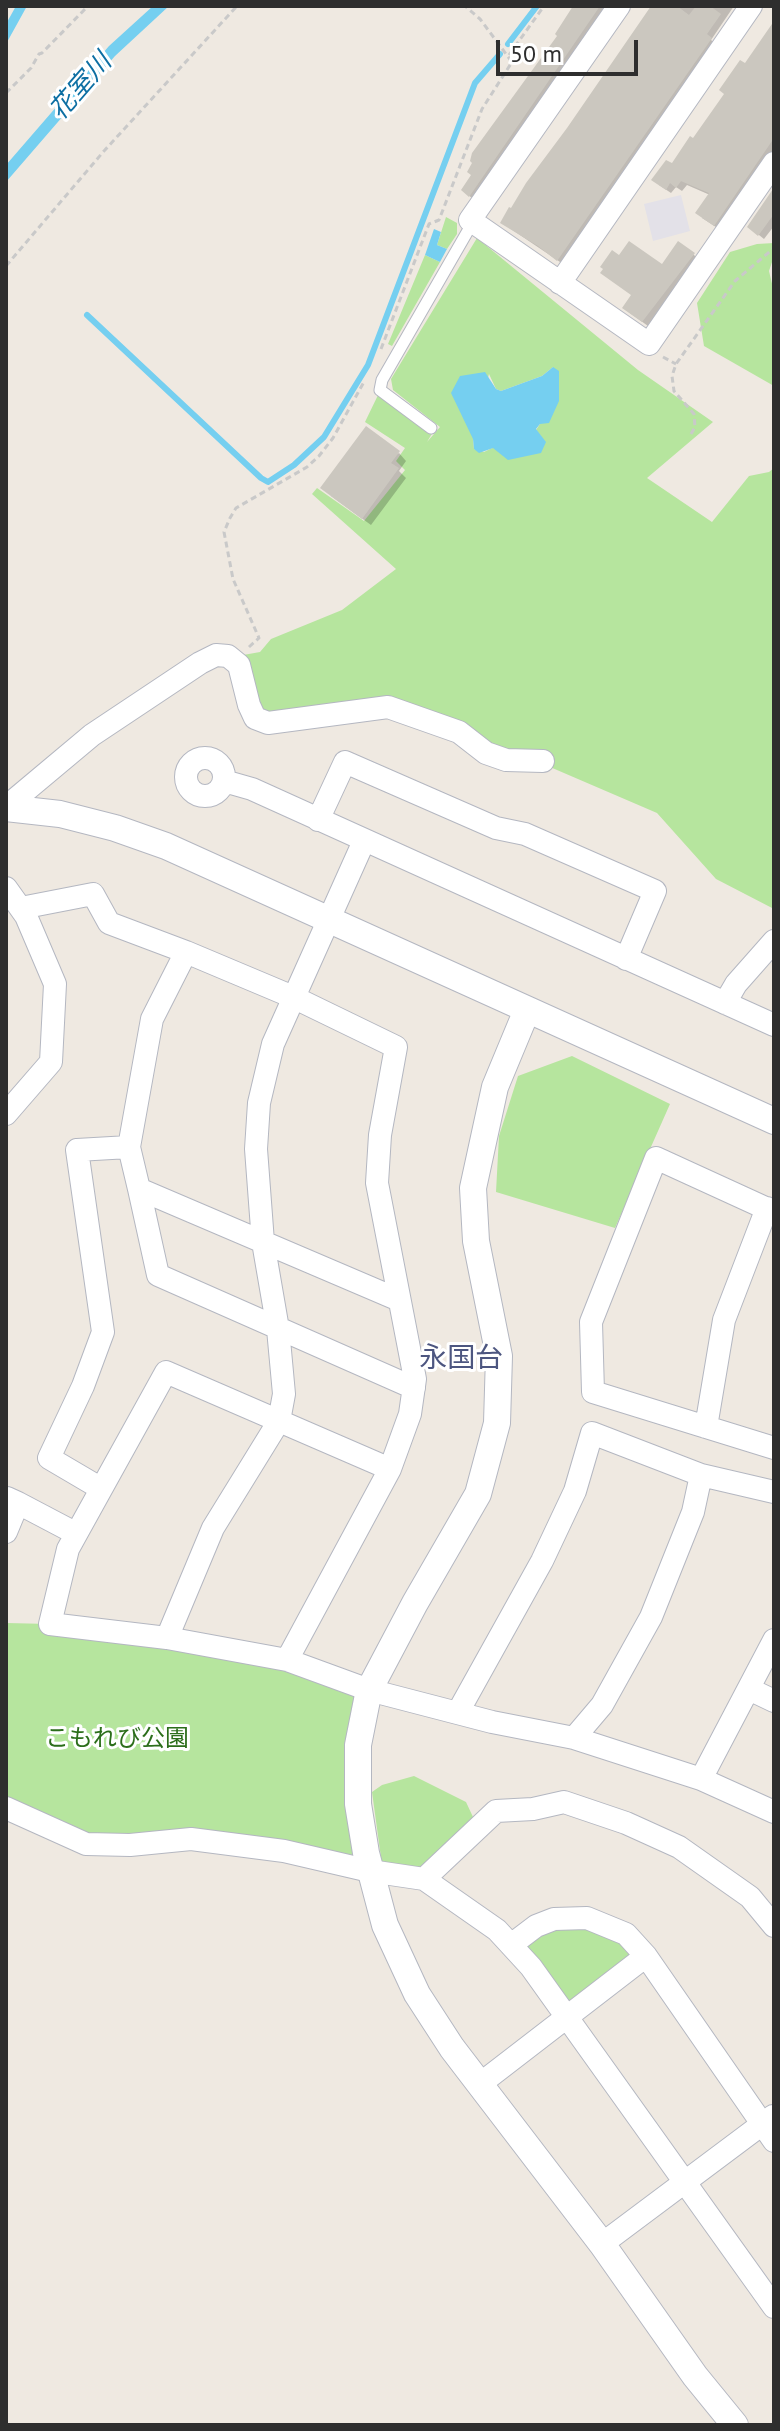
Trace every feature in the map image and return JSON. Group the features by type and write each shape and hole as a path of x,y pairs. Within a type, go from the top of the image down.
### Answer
{"street":[{"path":"619,6 470,220 649,344 774,163"},
{"path":"560,283 751,6"},
{"path":"6,807 92,735 216,655 228,656 239,665 255,718 268,723 388,707 459,732 486,753 506,760 543,761"},
{"path":"318,820 345,762 496,828 525,834 655,891 626,959"},
{"path":"224,781 252,789 774,1025"},
{"path":"6,807 60,814 115,828 191,856 774,1121"},
{"path":"167,1638 213,1528 279,1421 284,1394 278,1329 263,1242 256,1149 259,1103 273,1044 364,841"},
{"path":"6,888 21,908 55,984 51,1062 6,1114"},
{"path":"21,908 93,894 109,923 293,997 396,1047 380,1135 377,1183 415,1379 410,1414 390,1469 287,1660"},
{"path":"725,1003 736,984 774,941"},
{"path":"186,952 152,1019 129,1147 158,1275 414,1388"},
{"path":"527,1010 495,1087 473,1188 476,1241 499,1356 497,1423 478,1494 369,1690 358,1745 358,1804 370,1871 385,1925 417,1994 452,2048 602,2244 695,2376 735,2425"},
{"path":"100,1488 49,1458 83,1386 103,1332 77,1150 129,1147"},
{"path":"706,1427 724,1320 770,1210 656,1158 591,1322 593,1392 706,1427 774,1448"},
{"path":"139,1189 399,1300"},
{"path":"390,1469 166,1372 75,1533 68,1549 50,1624 167,1638 287,1660 369,1690 492,1722 574,1738 701,1779 774,1812"},
{"path":"458,1712 542,1561 575,1491 592,1433 701,1475 774,1492"},
{"path":"574,1738 602,1705 651,1617 693,1512 701,1475"},
{"path":"6,1532 12,1500 75,1533"},
{"path":"701,1779 774,1640"},
{"path":"749,1689 774,1701"},
{"path":"424,1879 496,1811 533,1809 564,1802 626,1823 679,1847 750,1897 774,1926"},
{"path":"6,1808 86,1844 130,1845 191,1839 284,1851 370,1871 424,1879 497,1930 511,1945 568,2016 774,2307"},
{"path":"511,1945 536,1926 554,1919 587,1918 626,1934 646,1956 770,2127 602,2244"},
{"path":"480,2084 646,1956"}],"lane":[{"path":"431,428 380,390 382,380 473,222"}],"path":[{"path":"6,93 31,68 39,54 88,6"},
{"path":"6,266 104,151 237,6"},
{"path":"377,360 429,224 439,220 482,109 512,62 480,19 465,6"},
{"path":"509,56 544,6"},
{"path":"691,434 695,427 694,414 674,391 672,376 676,364 735,281 774,248"},
{"path":"228,656 253,646 259,638 233,579 224,532 230,518 236,508 307,467 319,456 333,438 370,373"}],"shaded area":[{"path":"681,195 690,231 653,241 644,204"}],"green space":[{"path":"446,217 457,223 457,234 447,249 437,245"},
{"path":"477,238 638,370 713,422 647,478 712,522 749,476 774,468 774,909 716,879 657,813 550,767 513,759 390,704 264,718 232,657 260,652 271,639 342,610 396,569 312,494 317,488 364,521 405,470 396,461 405,448 365,422 379,393 433,432 427,442 440,427 393,390 391,379","holes":["553,367 536,430 545,442 492,448 484,452 474,449 473,439 489,374 496,389 501,391 542,376"]},
{"path":"774,243 769,271 774,292 774,386 704,346 697,303 730,252 757,244"},
{"path":"425,255 440,262 392,346 388,344"},
{"path":"572,1056 670,1104 615,1228 496,1192 499,1136 518,1076"},
{"name":"こもれび公園","path":"6,1623 50,1624 167,1638 369,1690 370,1871 284,1851 86,1844 6,1808"},
{"path":"414,1776 466,1802 473,1817 422,1873 383,1872 372,1792 382,1785"},
{"path":"587,1918 646,1956 568,2016 511,1945"}],"water":[{"path":"16,6 27,6 6,44 6,24"},
{"name":"花室川","path":"153,6 169,6 115,56 6,182 6,165 109,46"},
{"path":"434,229 441,232 437,245 447,249 440,262 425,255"},
{"path":"553,367 559,371 559,401 549,423 540,424 536,429 546,442 541,453 508,460 493,448 479,453 474,449 473,439 451,393 460,376 485,372 496,389 501,391 542,376"}],"building":[{"path":"573,6 600,6 469,197 461,190 471,175 467,172 472,163 472,153 557,36 555,34"},
{"path":"651,6 677,6 689,15 696,6 710,6 721,14 707,34 712,38 557,261 500,223"},
{"path":"774,21 774,138 714,226 695,213 709,193 681,181 676,188 670,183 666,190 651,180 666,160 672,163 690,136 693,138 724,94 719,90 740,60 745,63"},
{"path":"773,189 774,214 758,236 747,227"},
{"path":"629,241 662,264 678,241 695,253 642,322 622,308 631,295 600,273 603,269 600,267 612,250 619,255"},
{"path":"366,426 400,451 391,463 399,468 362,519 320,488"}],"waterway":[{"path":"508,44 537,6"},
{"path":"87,315 268,482 294,465 324,437 368,365 475,83 500,54"}],"district":[{"name":"永国台","path":"461,1359"}]}
